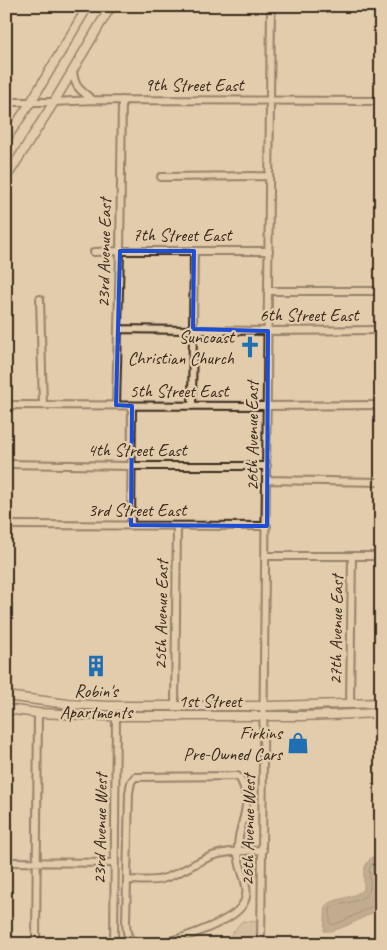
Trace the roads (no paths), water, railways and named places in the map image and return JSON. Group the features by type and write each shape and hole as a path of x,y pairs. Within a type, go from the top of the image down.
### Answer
{"main road":[{"path":"8,137 88,6"},
{"path":"6,178 54,102 110,6"},
{"path":"6,696 22,699 34,704 38,713"},
{"path":"6,701 22,699"},
{"name":"1st Street","path":"22,699 82,705 138,706 265,706 381,703"},
{"path":"38,713 42,709 47,708 119,710 138,706"},
{"path":"351,714 365,708 381,708"},
{"path":"6,709 38,713"},
{"name":"1st Street","path":"38,713 116,716 264,716 381,713"}],"street":[{"name":"26th Avenue East","path":"264,716 271,6"},
{"path":"74,67 75,84 93,100"},
{"name":"9th Street East","path":"6,102 93,100 381,101"},
{"name":"23rd Avenue East","path":"116,406 122,100"},
{"path":"6,112 9,116 10,124 8,137"},
{"path":"161,177 269,176"},
{"name":"7th Street East","path":"94,252 120,250 269,251"},
{"path":"192,406 194,251"},
{"path":"269,291 381,291"},
{"path":"40,299 43,405"},
{"name":"6th Street East","path":"118,329 381,330"},
{"name":"5th Street East","path":"6,404 116,406 381,405"},
{"path":"131,525 132,406"},
{"name":"4th Street East","path":"6,464 267,466"},
{"path":"267,480 381,482"},
{"name":"3rd Street East","path":"6,525 267,526"},
{"name":"25th Avenue East","path":"175,706 177,526"},
{"path":"266,556 381,556"},
{"name":"27th Avenue East","path":"350,704 352,556"},
{"path":"36,944 38,713"},
{"name":"23rd Avenue West","path":"114,944 116,716"},
{"name":"26th Avenue West","path":"262,944 264,716"},
{"path":"237,776 240,778 246,800 238,851 246,888 243,906 207,929 164,942 138,943 132,941 127,935 129,793 134,777 237,776"},
{"path":"127,880 154,881 174,875 200,860 212,856 227,852 263,850"},
{"path":"6,862 115,863"}],"water":[{"path":"375,855 381,855 381,908 344,927 324,931 326,905 355,895 364,889 365,866"}],"place":[{"name":"Suncoast Christian Church","path":"250,347"},
{"name":"Robin's Apartments","path":"96,666"},
{"name":"Firkins Pre-Owned Cars","path":"298,743"}]}
